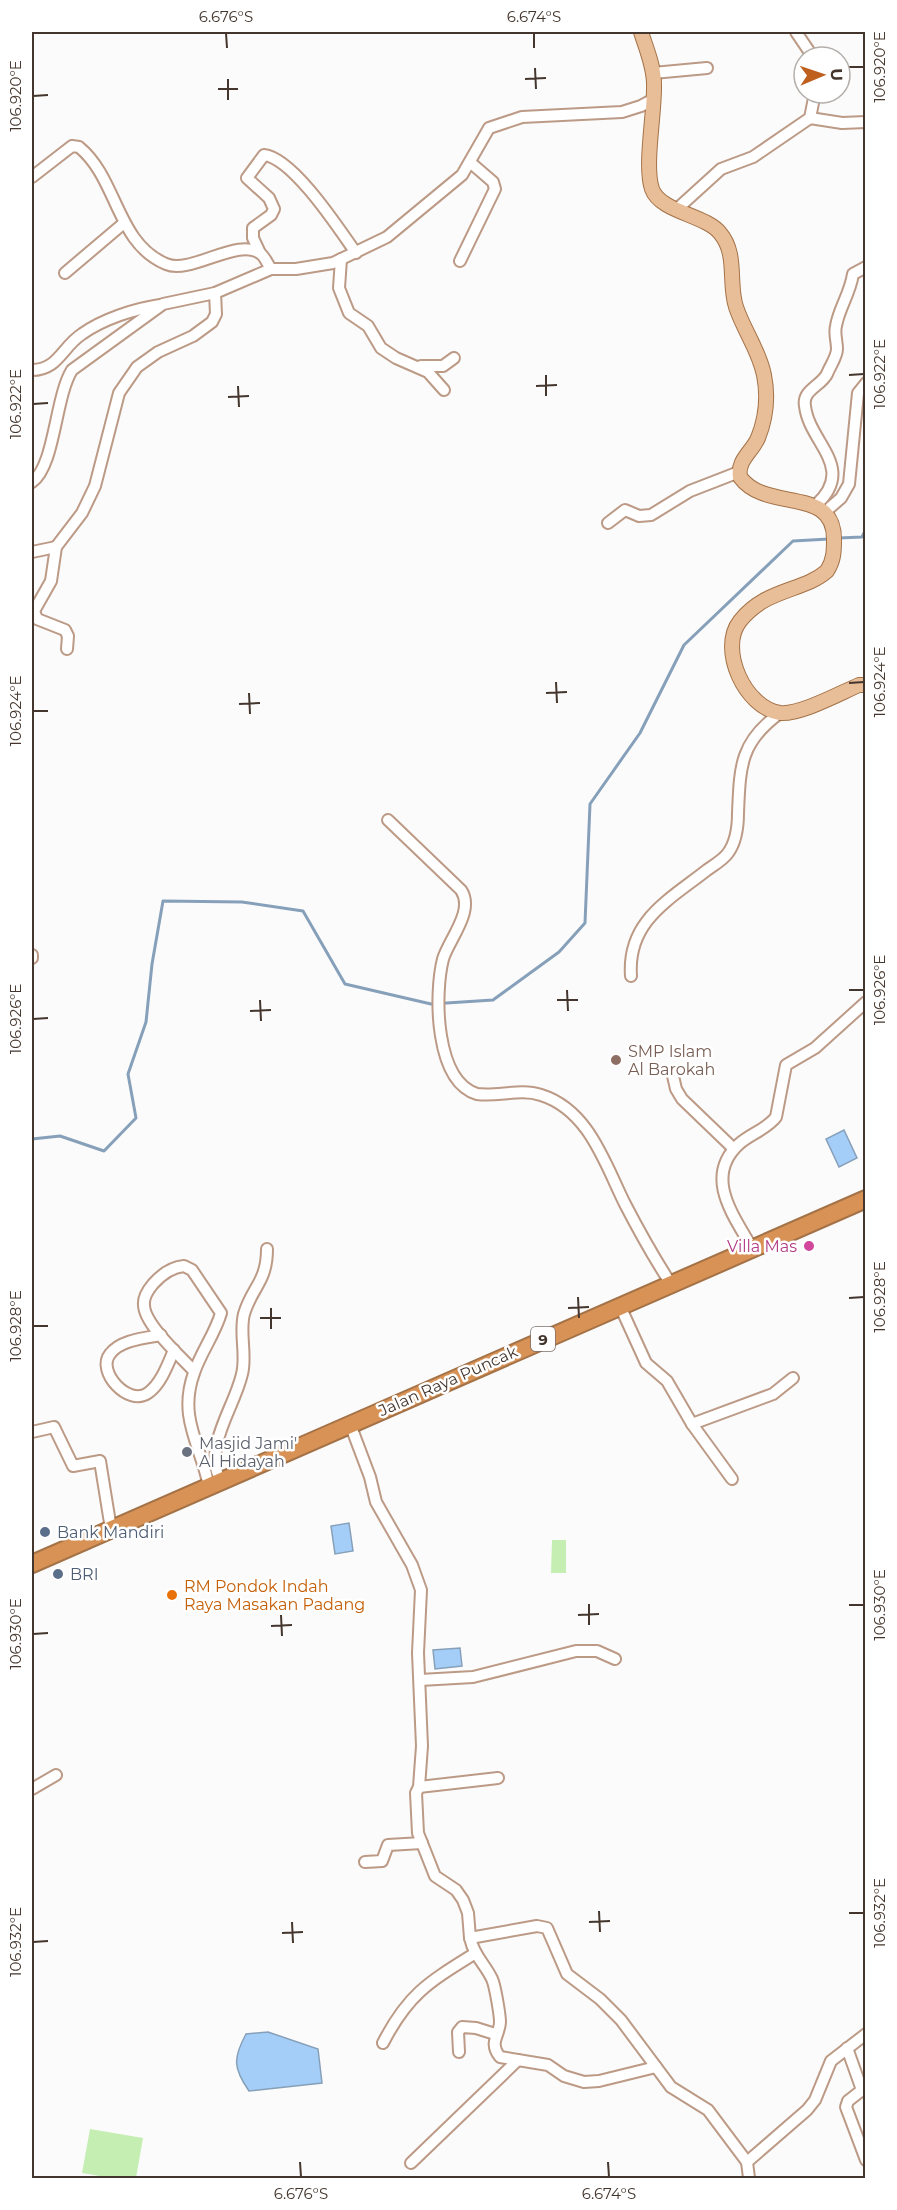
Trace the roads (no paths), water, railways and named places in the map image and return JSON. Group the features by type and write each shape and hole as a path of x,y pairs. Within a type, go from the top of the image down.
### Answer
{"highway":[{"name":"Jalan Raya Puncak","path":"32,1564 866,1199"}],"main road":[{"path":"640,32 653,73 652,187 657,197 716,229 724,238 731,258 736,306 762,366 765,392 764,418 757,440 741,463 739,472 742,480 760,492 783,500 820,508 834,529 834,553 825,573 762,601 742,618 734,631 733,657 746,688 758,702 780,712 804,707 863,684"}],"street":[{"path":"796,32 805,45"},
{"path":"653,73 707,68"},
{"path":"32,370 43,370 53,365 79,336 92,328 142,309 215,292 271,269 306,268 341,259 387,237 459,179 471,163 489,128 528,116 622,112 654,99"},
{"path":"677,209 721,169 753,158 810,117 812,105"},
{"path":"810,117 842,123 866,122"},
{"path":"32,177 72,146 79,147 103,178 124,223 145,251 169,265 180,266 243,250 260,254"},
{"path":"271,269 253,240 253,228 271,215 274,209 269,198 247,178 263,155 278,159 306,188 324,207 356,253"},
{"path":"460,261 495,189 494,183 471,163"},
{"path":"65,273 124,223"},
{"path":"341,259 339,288 350,313 368,326 378,345 388,353 432,374 444,390"},
{"path":"820,508 826,494 832,467 807,415 805,399 809,391 825,377 836,355 836,323 848,299 853,274 866,267"},
{"path":"67,649 67,632 37,619 34,606 51,581 56,547 74,525 92,493 116,401 126,381 137,367 153,355 209,324 216,314 215,292"},
{"path":"32,482 43,468 61,393 72,370 163,304"},
{"path":"417,366 443,366 453,358"},
{"path":"820,508 841,498 849,484 857,401 860,387 866,382"},
{"path":"608,523 625,510 639,516 651,515 690,492 739,472"},
{"path":"32,552 56,547"},
{"path":"631,976 634,945 640,930 655,909 721,861 730,849 738,823 740,774 744,752 758,731 780,712"},
{"path":"388,820 461,890 465,898 463,916 443,960 440,1000 439,1020 442,1042 452,1072 460,1085 470,1092 486,1096 534,1093 554,1100 573,1115 600,1149 641,1235 671,1284"},
{"path":"752,1248 722,1190 722,1172 734,1149 775,1119 786,1065 815,1048 866,1002"},
{"path":"674,1076 676,1089 682,1099 734,1149"},
{"path":"215,1483 215,1454 243,1372 244,1315 265,1275 267,1250"},
{"path":"194,1371 161,1335 146,1314 145,1297 165,1273 187,1266 222,1313 194,1371 189,1390 189,1421 204,1462 215,1483"},
{"path":"620,1306 646,1363 667,1381 692,1424 732,1479"},
{"path":"161,1335 128,1342 111,1352 107,1365 119,1389 136,1396 148,1393 160,1379 174,1350"},
{"path":"692,1424 773,1394 793,1378"},
{"path":"350,1424 370,1477 376,1502 412,1565 420,1585 423,1602 418,1653 422,1755 419,1787 416,1793 419,1836 435,1876 456,1890 463,1900 468,1912 474,1954 495,1985 500,2020 495,2034 498,2054 505,2059 548,2065 564,2076 584,2082 599,2081 656,2067"},
{"path":"32,1432 54,1427 73,1466 100,1461 111,1529"},
{"path":"420,1680 470,1677 576,1651 597,1651 615,1659"},
{"path":"32,1789 56,1775"},
{"path":"419,1787 498,1778"},
{"path":"365,1862 382,1861 388,1845 423,1843"},
{"path":"470,1938 537,1926 548,1928 565,1972 600,1999 621,2020 671,2087 708,2110 747,2162 749,2178"},
{"path":"383,2043 399,2012 408,2002 444,1972 474,1954"},
{"path":"459,2052 458,2032 462,2027 476,2028 495,2034"},
{"path":"747,2162 811,2106 827,2066 866,2034"},
{"path":"847,2048 862,2090 848,2101 846,2107 866,2160"},
{"path":"411,2163 518,2060"}],"water":[{"path":"844,1130 857,1158 839,1167 826,1139"},
{"path":"349,1523 353,1551 335,1554 331,1526"},
{"path":"460,1648 462,1666 435,1669 433,1650"},
{"path":"268,2032 318,2049 322,2083 249,2091 238,2069 239,2050 246,2034"}],"waterway":[{"path":"839,538 862,537 866,529"},
{"path":"32,1139 60,1136 104,1151 136,1118 128,1074 146,1022 152,964 163,901 242,902 303,911 345,984 431,1004 493,1000 559,952 585,923 590,804 640,733 684,645 793,541 829,539"}],"place":[{"name":"SMP Islam Al Barokah","path":"616,1060"},
{"name":"Villa Mas","path":"809,1246"},
{"name":"Masjid Jami' Al Hidayah","path":"187,1452"},
{"name":"Bank Mandiri","path":"45,1532"},
{"name":"BRI","path":"58,1574"},
{"name":"RM Pondok Indah Raya Masakan Padang","path":"172,1595"}]}
